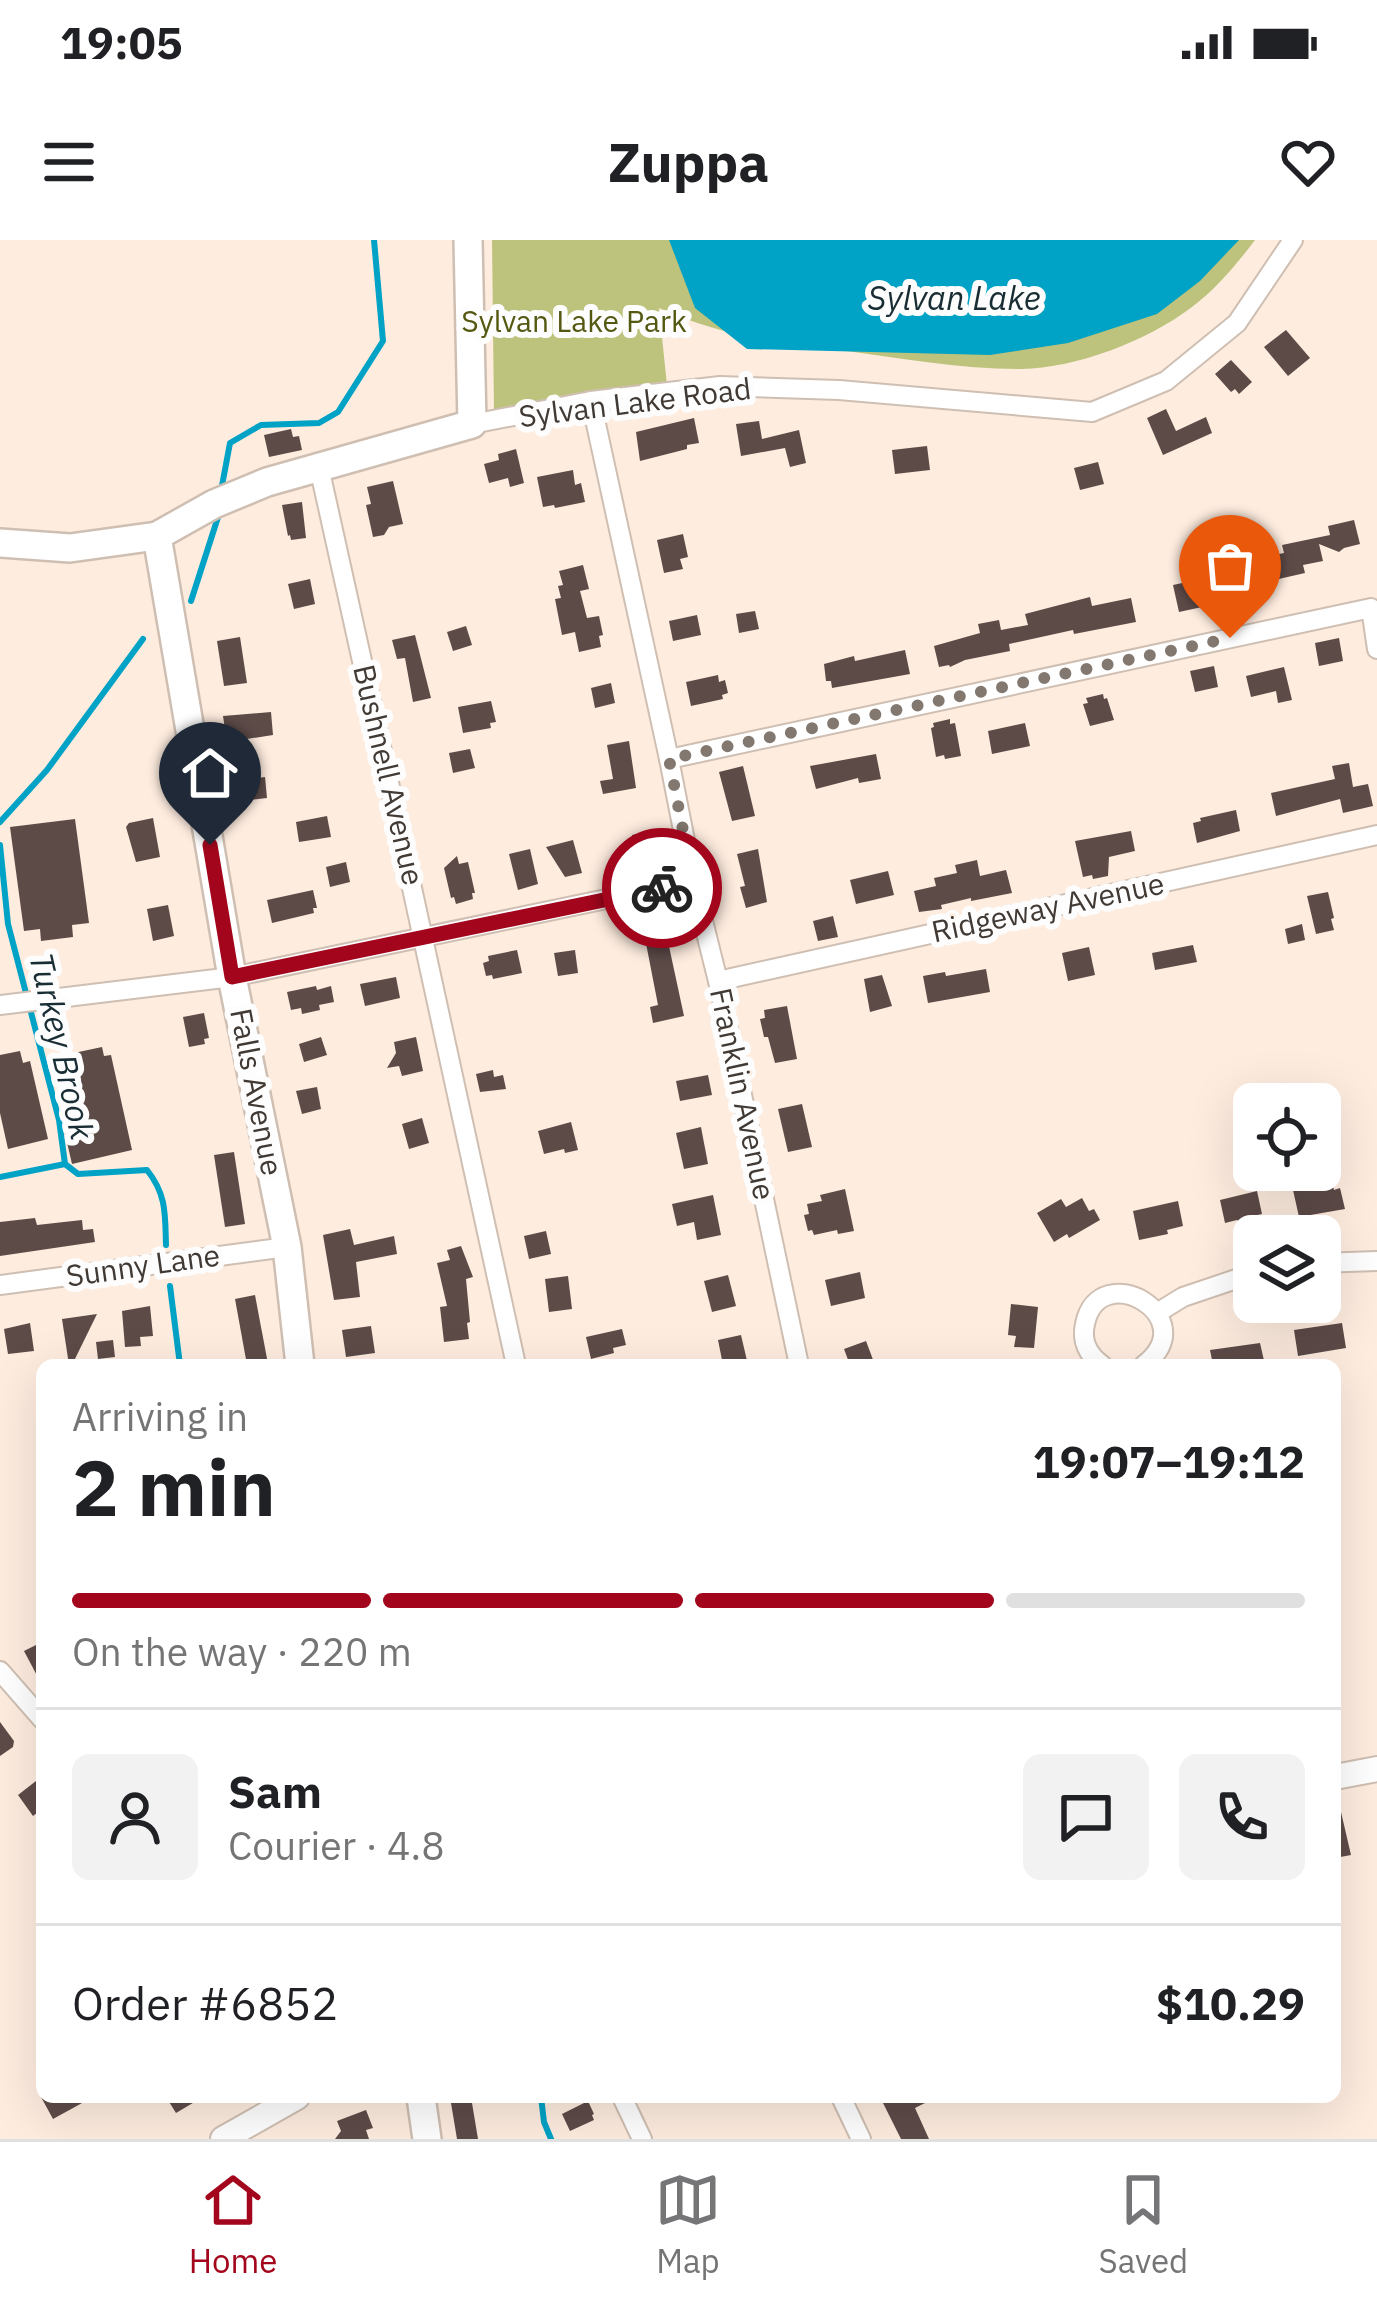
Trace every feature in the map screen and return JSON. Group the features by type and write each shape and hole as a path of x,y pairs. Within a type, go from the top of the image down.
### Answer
{"main road":[{"path":"468,240 472,424"},
{"name":"Sylvan Lake Road","path":"0,543 70,548 157,536 266,482 472,424"},
{"name":"Falls Avenue","path":"157,536 232,977 286,1247 299,1359"},
{"path":"422,2103 427,2139"}],"street":[{"name":"Sylvan Lake Road","path":"472,424 591,401 720,386 839,390 1092,412 1166,381 1237,323 1293,240"},
{"name":"Franklin Avenue","path":"591,401 798,1359"},
{"name":"Bushnell Avenue","path":"320,467 515,1359"},
{"path":"669,759 1371,608 1377,649"},
{"name":"Ridgeway Avenue","path":"718,981 1377,835"},
{"path":"8,1004 232,977 693,881"},
{"name":"Sunny Lane","path":"0,1286 286,1247"},
{"path":"1341,1262 1377,1261"},
{"path":"1157,1313 1183,1298 1233,1281"},
{"path":"1096,1359 1084,1338 1088,1314 1106,1297 1129,1293 1150,1304 1162,1324 1159,1349 1150,1359"},
{"path":"0,1671 36,1712"},
{"path":"1341,1776 1377,1769"},
{"path":"223,2139 286,2103"},
{"path":"625,2103 642,2139"},
{"path":"845,2103 861,2139"}],"green space":[{"name":"Sylvan Lake Park","path":"492,240 1255,240 1217,285 1174,319 1111,350 1065,364 999,369 912,360 751,337 659,308 668,395 494,413"}],"water":[{"name":"Sylvan Lake","path":"669,240 1239,240 1200,281 1157,314 1068,343 990,355 747,349 695,308"}],"building":[{"path":"1286,330 1310,358 1288,376 1264,347"},
{"path":"1231,360 1252,382 1239,394 1215,374"},
{"path":"1166,409 1176,431 1206,417 1212,433 1163,455 1147,418"},
{"path":"694,418 699,443 640,461 636,432"},
{"path":"759,421 762,439 799,430 806,463 790,467 785,448 741,456 736,424"},
{"path":"291,429 293,437 299,436 302,450 269,457 264,435"},
{"path":"927,446 930,470 895,474 892,450"},
{"path":"516,449 524,483 510,487 508,478 489,483 484,464"},
{"path":"1098,462 1104,484 1080,490 1074,468"},
{"path":"573,470 585,502 543,507 537,477"},
{"path":"393,481 403,524 373,537 367,487"},
{"path":"302,502 306,538 291,540 282,505"},
{"path":"1354,520 1360,544 1339,552 1319,544 1323,561 1303,565 1305,573 1270,581 1265,557 1284,553 1282,545 1330,535 1328,526"},
{"path":"683,534 688,557 680,559 683,569 664,573 657,540"},
{"path":"583,565 589,589 580,591 587,618 599,616 603,635 599,636 601,647 579,652 575,632 562,635 555,599 561,598 558,586 563,585 559,571"},
{"path":"1210,577 1216,604 1179,612 1173,585"},
{"path":"310,579 315,604 294,609 288,584"},
{"path":"1090,597 1092,606 1131,598 1136,622 1009,644 1010,651 939,667 934,646 980,633 978,624 999,620 1001,630 1028,625 1025,614"},
{"path":"755,611 759,629 739,633 736,614"},
{"path":"697,615 701,635 673,641 669,621"},
{"path":"466,626 472,645 453,651 447,632"},
{"path":"415,635 431,698 413,702 405,658 397,659 392,640"},
{"path":"240,637 247,683 224,686 217,641"},
{"path":"1339,638 1343,661 1319,666 1315,643"},
{"path":"905,650 910,674 832,688 831,681 826,681 824,664"},
{"path":"1214,666 1218,687 1195,692 1190,671"},
{"path":"1284,667 1292,700 1278,703 1276,691 1251,697 1246,676"},
{"path":"718,675 719,682 725,680 728,693 723,699 691,706 686,682"},
{"path":"611,683 615,703 595,708 591,688"},
{"path":"1103,694 1114,720 1090,726 1083,704 1088,703 1086,698"},
{"path":"491,701 496,722 490,723 491,728 463,733 458,707"},
{"path":"271,712 273,735 227,742 223,716"},
{"path":"950,719 950,724 955,723 961,756 936,757 931,728 933,723"},
{"path":"1025,723 1030,746 992,754 988,731"},
{"path":"629,741 636,788 603,794 600,781 613,779 607,745"},
{"path":"470,749 475,768 453,773 449,753"},
{"path":"876,754 881,779 859,783 858,778 816,789 810,766"},
{"path":"1349,763 1353,787 1368,784 1373,806 1343,813 1340,799 1276,816 1271,793 1335,779 1332,766"},
{"path":"743,766 755,816 732,821 719,772"},
{"path":"265,777 267,798 230,802 227,782"},
{"path":"1236,810 1240,831 1197,843 1193,823"},
{"path":"327,816 331,837 299,842 296,822"},
{"path":"153,818 160,857 136,862 126,827"},
{"path":"75,819 89,923 72,925 73,937 41,941 40,929 24,931 10,827"},
{"path":"654,831 660,860 639,865 632,835"},
{"path":"1131,831 1135,851 1109,857 1108,876 1083,877 1075,841"},
{"path":"573,840 582,873 565,877 546,847"},
{"path":"530,849 538,884 518,890 509,854"},
{"path":"758,849 767,902 746,908 737,854"},
{"path":"457,856 459,864 468,862 475,893 473,899 456,904 444,868"},
{"path":"977,860 980,876 1006,870 1012,893 919,912 914,891 936,886 934,878 957,873 955,865"},
{"path":"346,862 350,882 330,887 326,867"},
{"path":"888,871 894,895 856,904 850,880"},
{"path":"313,890 314,913 272,923 267,900"},
{"path":"1328,892 1334,930 1316,934 1307,896"},
{"path":"168,905 174,936 153,941 147,909"},
{"path":"833,916 838,937 818,941 813,921"},
{"path":"664,923 684,1016 653,1023 650,1007 658,1005 643,928"},
{"path":"1302,924 1305,940 1288,944 1285,929"},
{"path":"1193,945 1197,962 1155,970 1152,953"},
{"path":"1089,947 1095,975 1068,981 1062,953"},
{"path":"517,950 522,973 486,976 483,963 489,961 488,956"},
{"path":"575,950 578,973 558,976 554,953"},
{"path":"986,969 990,992 928,1003 923,976"},
{"path":"882,975 892,1006 870,1012 864,979"},
{"path":"396,977 400,998 365,1006 360,984"},
{"path":"316,986 317,990 331,986 334,1002 302,1014 301,1008 291,1010 287,992"},
{"path":"787,1006 797,1059 775,1063 760,1019 765,1018 764,1010"},
{"path":"204,1013 209,1038 204,1039 205,1044 189,1047 183,1017"},
{"path":"321,1037 327,1055 304,1062 299,1044"},
{"path":"416,1037 423,1071 402,1076 399,1066 387,1068 396,1053 394,1042"},
{"path":"102,1047 104,1056 111,1055 132,1150 72,1164 63,1125 76,1123 63,1065 71,1063 69,1054"},
{"path":"20,1051 23,1063 30,1061 48,1139 8,1149 0,1113 0,1055"},
{"path":"493,1070 494,1077 503,1075 506,1089 480,1092 476,1074"},
{"path":"708,1075 712,1095 680,1101 676,1081"},
{"path":"317,1087 321,1109 302,1114 296,1091"},
{"path":"802,1104 812,1147 788,1152 778,1109"},
{"path":"422,1118 429,1143 409,1149 402,1124"},
{"path":"571,1122 578,1150 544,1154 538,1131"},
{"path":"701,1127 708,1164 684,1169 676,1133"},
{"path":"234,1152 245,1224 225,1227 214,1155"},
{"path":"845,1189 854,1231 814,1235 808,1231 807,1204"},
{"path":"1257,1191 1262,1214 1233,1215 1233,1221 1225,1223 1220,1200"},
{"path":"1293,1191 1341,1191 1345,1209 1299,1215"},
{"path":"713,1195 721,1235 697,1240 694,1222 677,1226 672,1204"},
{"path":"1082,1198 1100,1220 1054,1242 1037,1213 1061,1199 1066,1207"},
{"path":"1178,1201 1183,1226 1139,1240 1133,1211"},
{"path":"35,1218 37,1225 82,1220 83,1230 93,1229 95,1242 0,1256 0,1222"},
{"path":"350,1229 354,1245 394,1236 397,1254 356,1262 360,1297 334,1300 323,1235"},
{"path":"546,1231 551,1254 529,1259 524,1236"},
{"path":"461,1246 473,1277 466,1279 469,1339 444,1342 440,1307 447,1306 437,1263 450,1260 447,1250"},
{"path":"860,1272 865,1298 831,1306 825,1280"},
{"path":"728,1275 736,1306 712,1312 704,1281"},
{"path":"568,1276 572,1309 549,1312 545,1279"},
{"path":"255,1295 267,1359 246,1359 235,1299"},
{"path":"1011,1304 1038,1307 1034,1348 1014,1347 1016,1336 1008,1335"},
{"path":"150,1306 153,1336 140,1337 141,1346 125,1347 122,1311"},
{"path":"97,1314 75,1359 68,1359 62,1319"},
{"path":"30,1323 34,1351 8,1354 4,1329"},
{"path":"1342,1323 1346,1348 1298,1356 1294,1330"},
{"path":"371,1326 375,1353 346,1357 342,1330"},
{"path":"622,1329 626,1345 591,1359 586,1337"},
{"path":"741,1335 747,1359 722,1359 718,1340"},
{"path":"113,1340 115,1357 98,1359 96,1342"},
{"path":"866,1341 873,1359 848,1359 844,1349"},
{"path":"1260,1343 1264,1359 1212,1359 1210,1350"},
{"path":"36,1645 36,1674 24,1651"},
{"path":"0,1722 14,1741 0,1756"},
{"path":"36,1781 36,1814 33,1816 18,1795"},
{"path":"1341,1812 1351,1855 1341,1857"},
{"path":"44,2103 82,2103 53,2119"},
{"path":"170,2103 193,2103 176,2113"},
{"path":"451,2103 472,2103 478,2139 457,2139"},
{"path":"589,2103 594,2120 570,2131 562,2114"},
{"path":"883,2103 925,2103 915,2108 929,2139 901,2139"},
{"path":"366,2110 373,2128 366,2130 369,2139 335,2139 341,2131 337,2121"}],"waterway":[{"name":"Turkey Brook","path":"221,491 230,443 261,425 319,423 338,412 383,341 374,240"},
{"name":"Turkey Brook","path":"191,601 219,514"},
{"name":"Turkey Brook","path":"0,822 47,770 143,639"},
{"name":"Turkey Brook","path":"0,845 8,924 59,1120 65,1164 78,1174 147,1170 162,1197 166,1245"},
{"path":"0,1177 65,1164"},
{"name":"Turkey Brook","path":"170,1286 179,1359"},
{"name":"Turkey Brook","path":"542,2103 551,2139"}],"way so far":[{"path":"662,888 693,881 669,759 1230,638"}],"route":[{"path":"210,845 232,977 662,888"}]}
